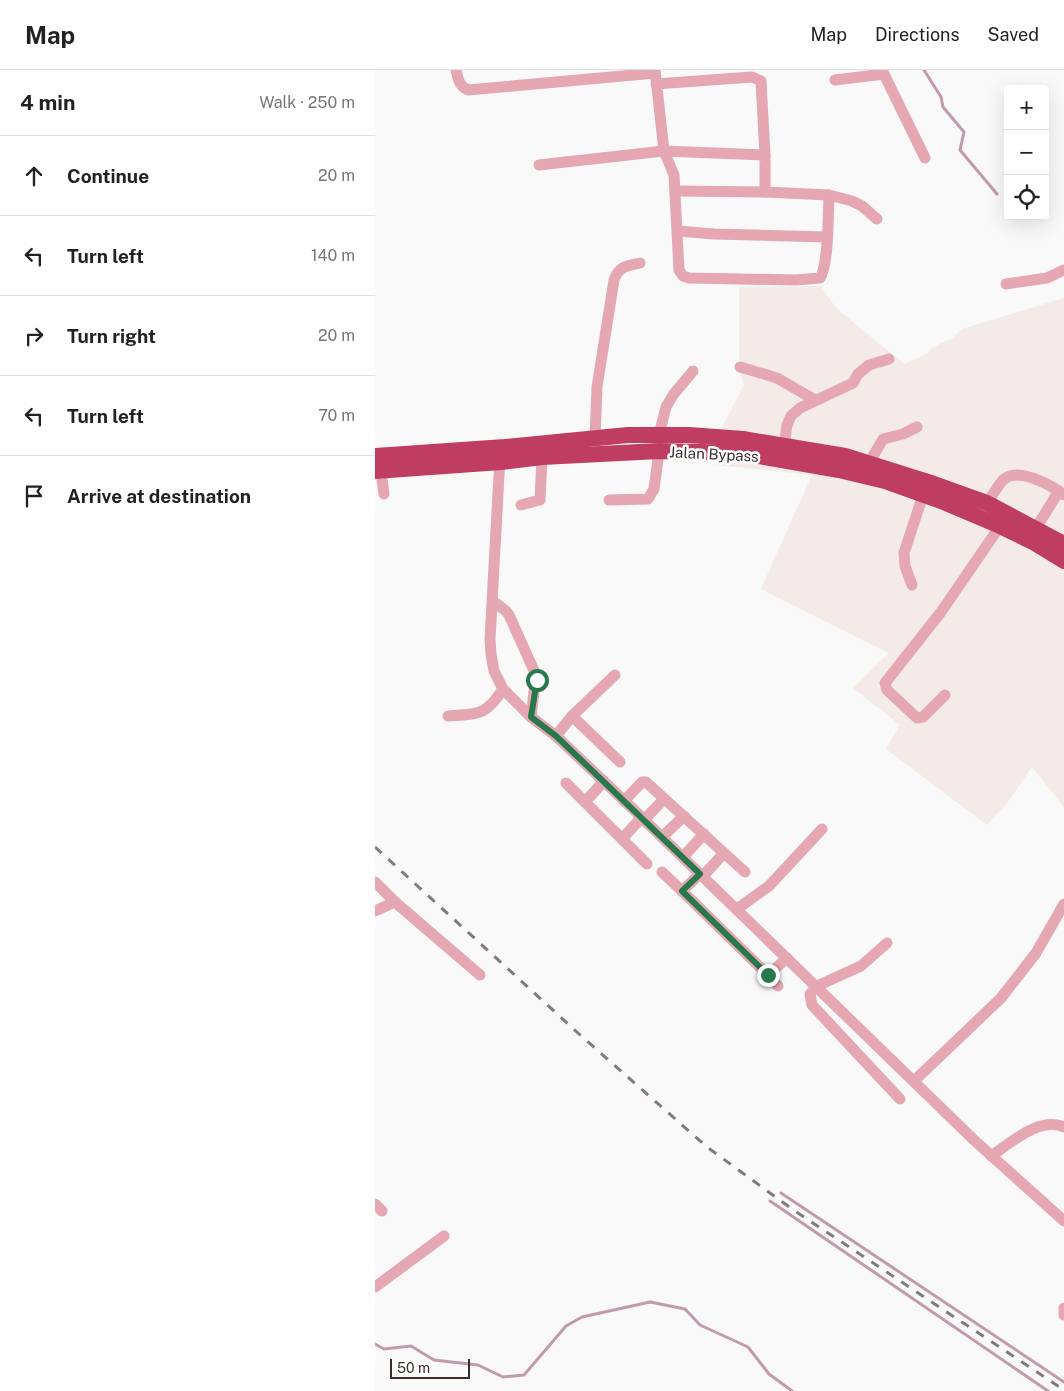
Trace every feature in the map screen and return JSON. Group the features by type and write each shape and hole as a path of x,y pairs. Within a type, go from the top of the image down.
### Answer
{"highway":[{"name":"Jalan Bypass","path":"500,455 542,457 659,443 689,435 743,439 845,456 869,463 987,503 1064,544"},
{"name":"Jalan Bypass","path":"377,466 500,455 595,438 659,443 741,453 839,470 885,481 1000,526 1033,542 1064,561"}],"street":[{"path":"456,70 459,82 463,88 468,90 655,76 729,74 752,77 761,81 765,192"},
{"path":"835,80 883,72 925,158"},
{"path":"655,76 664,151 674,175 679,270 683,276 689,278 796,280 820,278 823,273 829,194"},
{"path":"539,165 664,151 765,155"},
{"path":"676,191 829,194 852,200 877,218"},
{"path":"678,231 714,234 826,237"},
{"path":"595,438 597,387 614,280 617,272 624,266 640,263"},
{"path":"1006,284 1047,278 1064,270"},
{"path":"784,446 787,425 791,416 800,408 853,383 858,374 869,365 889,359"},
{"path":"740,367 782,380 815,400"},
{"path":"609,500 648,499 654,490 659,443 666,408 673,395 693,371"},
{"path":"869,463 883,439 903,434 917,427"},
{"path":"500,455 491,654 494,671 503,689 531,717 556,736 643,818 991,1156 1064,1221"},
{"path":"521,505 540,500 542,457"},
{"path":"377,466 384,494"},
{"path":"987,503 1004,479 1011,475 1026,475 1061,493 1036,528"},
{"path":"913,585 905,566 904,553 923,495"},
{"path":"945,695 923,717 917,718 887,690 885,682 941,612 1000,526"},
{"path":"494,602 509,615 536,675 531,717"},
{"path":"556,736 572,716 615,675"},
{"path":"448,716 477,714 494,704 503,689"},
{"path":"572,716 620,762"},
{"path":"585,802 604,781"},
{"path":"624,801 642,782 646,782 745,872"},
{"path":"566,783 647,864"},
{"path":"622,839 664,799"},
{"path":"662,837 684,816"},
{"path":"737,909 769,886 822,829"},
{"path":"683,857 703,834"},
{"path":"682,891 724,853"},
{"path":"662,872 778,986"},
{"path":"375,882 395,902 480,975"},
{"path":"375,911 395,902"},
{"path":"914,1081 1001,998 1036,953 1064,904"},
{"path":"887,943 861,966 817,986 810,994 812,1005 900,1099"},
{"path":"768,975 787,958"},
{"path":"991,1156 1031,1129 1058,1124 1064,1127"},
{"path":"375,1287 444,1236"},
{"path":"1064,1308 1064,1315"}],"shaded area":[{"path":"821,286 836,308 904,364 927,354 933,347 953,338 962,329 1064,298 1064,807 1032,767 1007,803 987,825 886,749 900,725 853,688 889,653 761,589 812,475 716,465 717,437 744,385 739,369 739,287"}],"waterway":[{"path":"924,70 941,97 943,107 964,132 960,150 997,194"},
{"path":"781,1193 1064,1382"},
{"path":"770,1201 1048,1391"},
{"path":"375,1344 384,1349 411,1346 434,1360 478,1365 503,1377 524,1375 566,1326 582,1317 650,1302 685,1309 700,1325 748,1347 769,1374 792,1391"}],"railway":[{"path":"375,847 579,1034 707,1147 792,1209 1064,1390"}],"route":[{"path":"537,680 531,717 556,736 700,874 682,891 768,975"}]}
